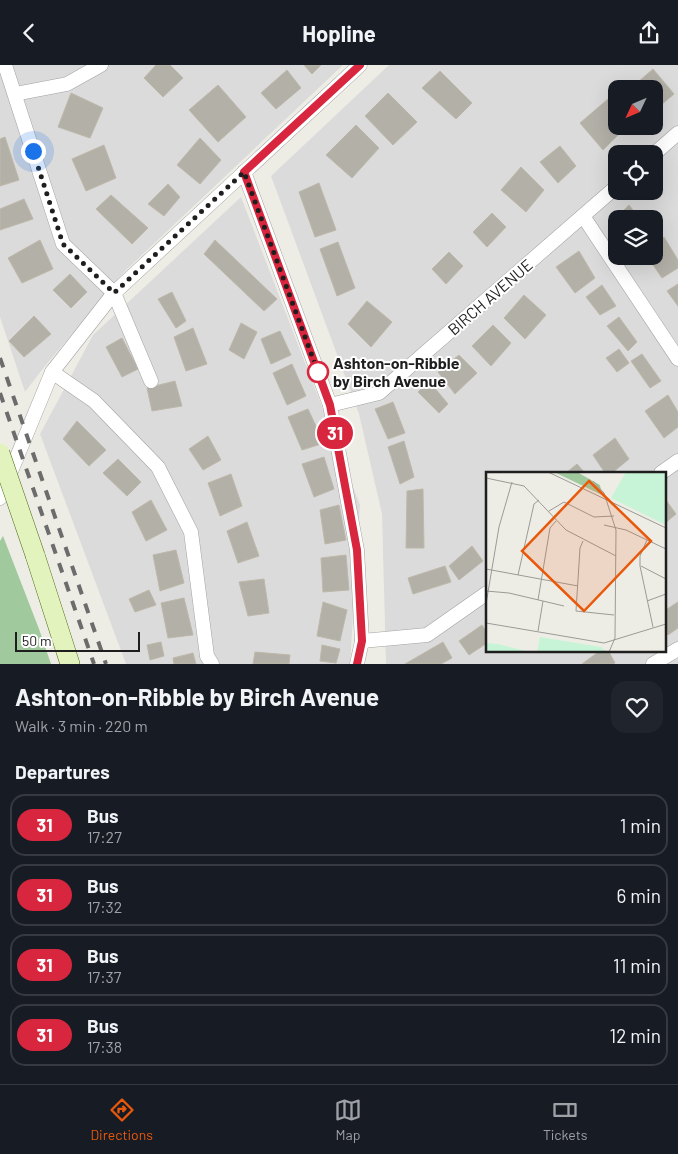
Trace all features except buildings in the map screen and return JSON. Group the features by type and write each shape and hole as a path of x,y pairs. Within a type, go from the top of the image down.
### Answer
{"main road":[{"path":"0,453 70,664"}],"street":[{"path":"5,65 63,244 114,293 152,381"},
{"path":"15,95 67,85 101,65"},
{"path":"0,498 52,372 114,293 360,65"},
{"path":"663,146 678,133"},
{"path":"244,172 330,405 357,550 362,641 357,664"},
{"name":"BIRCH AVENUE","path":"330,405 379,393 608,194"},
{"path":"583,216 678,359"},
{"path":"52,372 94,401 158,467 191,532 207,656 212,664"},
{"path":"662,472 678,461"},
{"path":"362,641 427,635 486,594"},
{"path":"653,664 678,649"}],"shaded area":[{"path":"0,65 343,65 125,271 25,392 0,317"},
{"path":"389,65 678,65 678,664 386,664 382,514 359,414 271,176"},
{"path":"241,197 360,505 350,664 126,664 40,434 93,335"}],"green space":[{"path":"3,536 51,664 0,664 0,541"}],"railway":[{"path":"0,358 106,664"},
{"path":"0,393 94,664"}],"bus line":[{"name":"31","path":"357,664 362,641 357,550 330,405 244,172 360,65"}],"place":[{"name":"Ashton-on-Ribble by Birch Avenue","path":"318,372"}],"route":[{"path":"33,151 63,244 114,293 244,172 318,372"}]}
